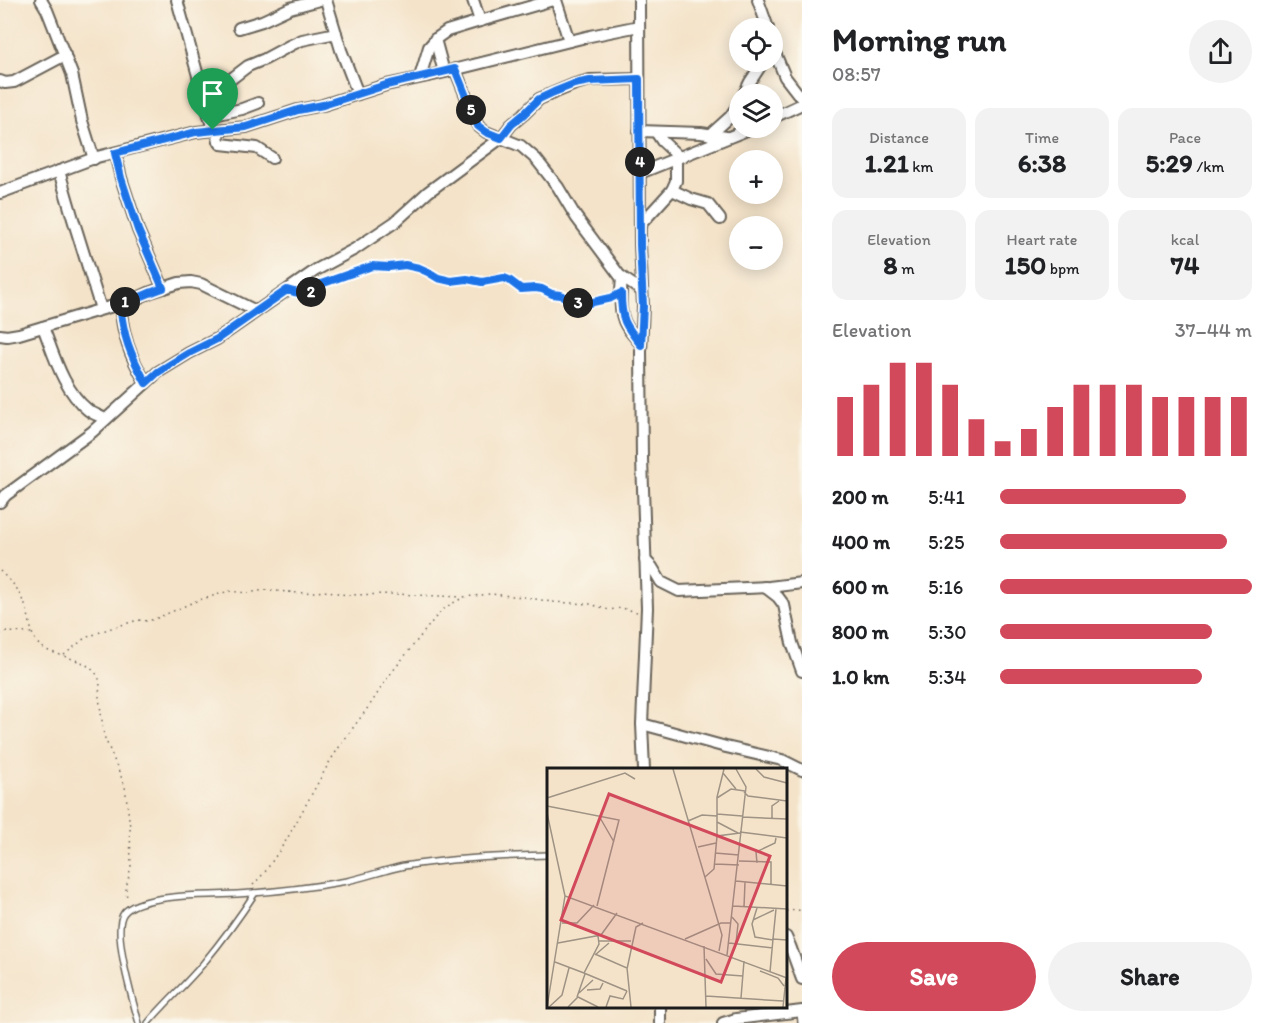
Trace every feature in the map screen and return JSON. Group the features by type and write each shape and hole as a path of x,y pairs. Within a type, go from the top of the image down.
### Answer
{"street":[{"path":"41,0 72,74 82,120 94,159"},
{"path":"177,0 209,116 219,141 221,144 257,148 272,158"},
{"path":"239,28 262,21 290,8 320,0"},
{"path":"326,0 358,94"},
{"path":"473,0 480,21"},
{"path":"420,78 429,47 435,39 447,31 555,0 569,41"},
{"path":"639,0 642,459 646,614 642,724 644,768"},
{"path":"758,0 764,18"},
{"path":"0,193 115,153 196,132 246,127 386,85 639,26"},
{"path":"200,81 225,82 248,66 302,40 336,33"},
{"path":"435,39 442,59 450,70 478,126 486,132 521,146 536,159 558,187 576,217 622,277 642,291"},
{"path":"0,81 14,82 65,56"},
{"path":"783,70 802,99"},
{"path":"0,502 6,495 92,432 158,372 217,339 316,270 355,249 395,222 428,192 501,138 511,125 539,99 574,84 639,79"},
{"path":"209,116 258,103"},
{"path":"783,113 802,104"},
{"path":"710,135 729,118"},
{"path":"639,131 701,133 726,138"},
{"path":"640,225 672,189 676,181 677,158 656,132"},
{"path":"640,173 729,137"},
{"path":"115,153 138,230 163,288"},
{"path":"59,171 101,309"},
{"path":"672,189 684,196 708,204 720,219"},
{"path":"622,277 622,317 641,345"},
{"path":"0,335 8,336 43,327 185,283 201,284 256,311"},
{"path":"120,304 124,333 133,361 146,383"},
{"path":"43,327 63,379 88,410 105,419"},
{"path":"645,560 661,582 679,591 802,583"},
{"path":"765,587 784,605 792,643 802,671"},
{"path":"642,724 783,760 802,770"},
{"path":"787,940 802,979"},
{"path":"723,1023 736,1019 801,1011"}],"lane":[{"path":"139,1023 119,934 124,912 133,905 180,897 278,891 348,880 404,866 468,859 547,855"},
{"path":"148,1023 201,966 239,918 255,893"},
{"path":"801,1011 801,1023"}],"path":[{"path":"287,290 306,294 318,285 366,267 405,265 451,281 467,279 482,282 504,278 521,289 542,289 576,303 601,301 621,293"},
{"path":"0,571 16,587 27,609 32,633 37,643 46,650 89,666 98,676 104,736 125,786 130,828 131,866 126,889 128,910"},
{"path":"64,655 86,638 97,633 138,620 155,619 196,601 229,591 247,593 266,590 299,593 329,591 346,595 464,597 490,594 590,604 609,610 622,608 646,614"},
{"path":"246,893 265,872 287,839 330,761 388,677 435,618 464,597"},
{"path":"0,634 32,633"},
{"path":"787,911 802,910"}],"route":[{"path":"455,69 478,126 501,138 511,125 539,99 554,92 574,84 590,81 639,79 640,245 643,306 641,345 622,317 621,293 601,301 584,304 542,289 521,289 504,278 482,282 467,279 451,281 405,265 372,266 318,285 306,294 287,290 217,339 158,372 146,383 133,361 124,333 120,304 163,288 138,230 115,153 196,132 213,130 246,127 386,85 455,69"}]}
